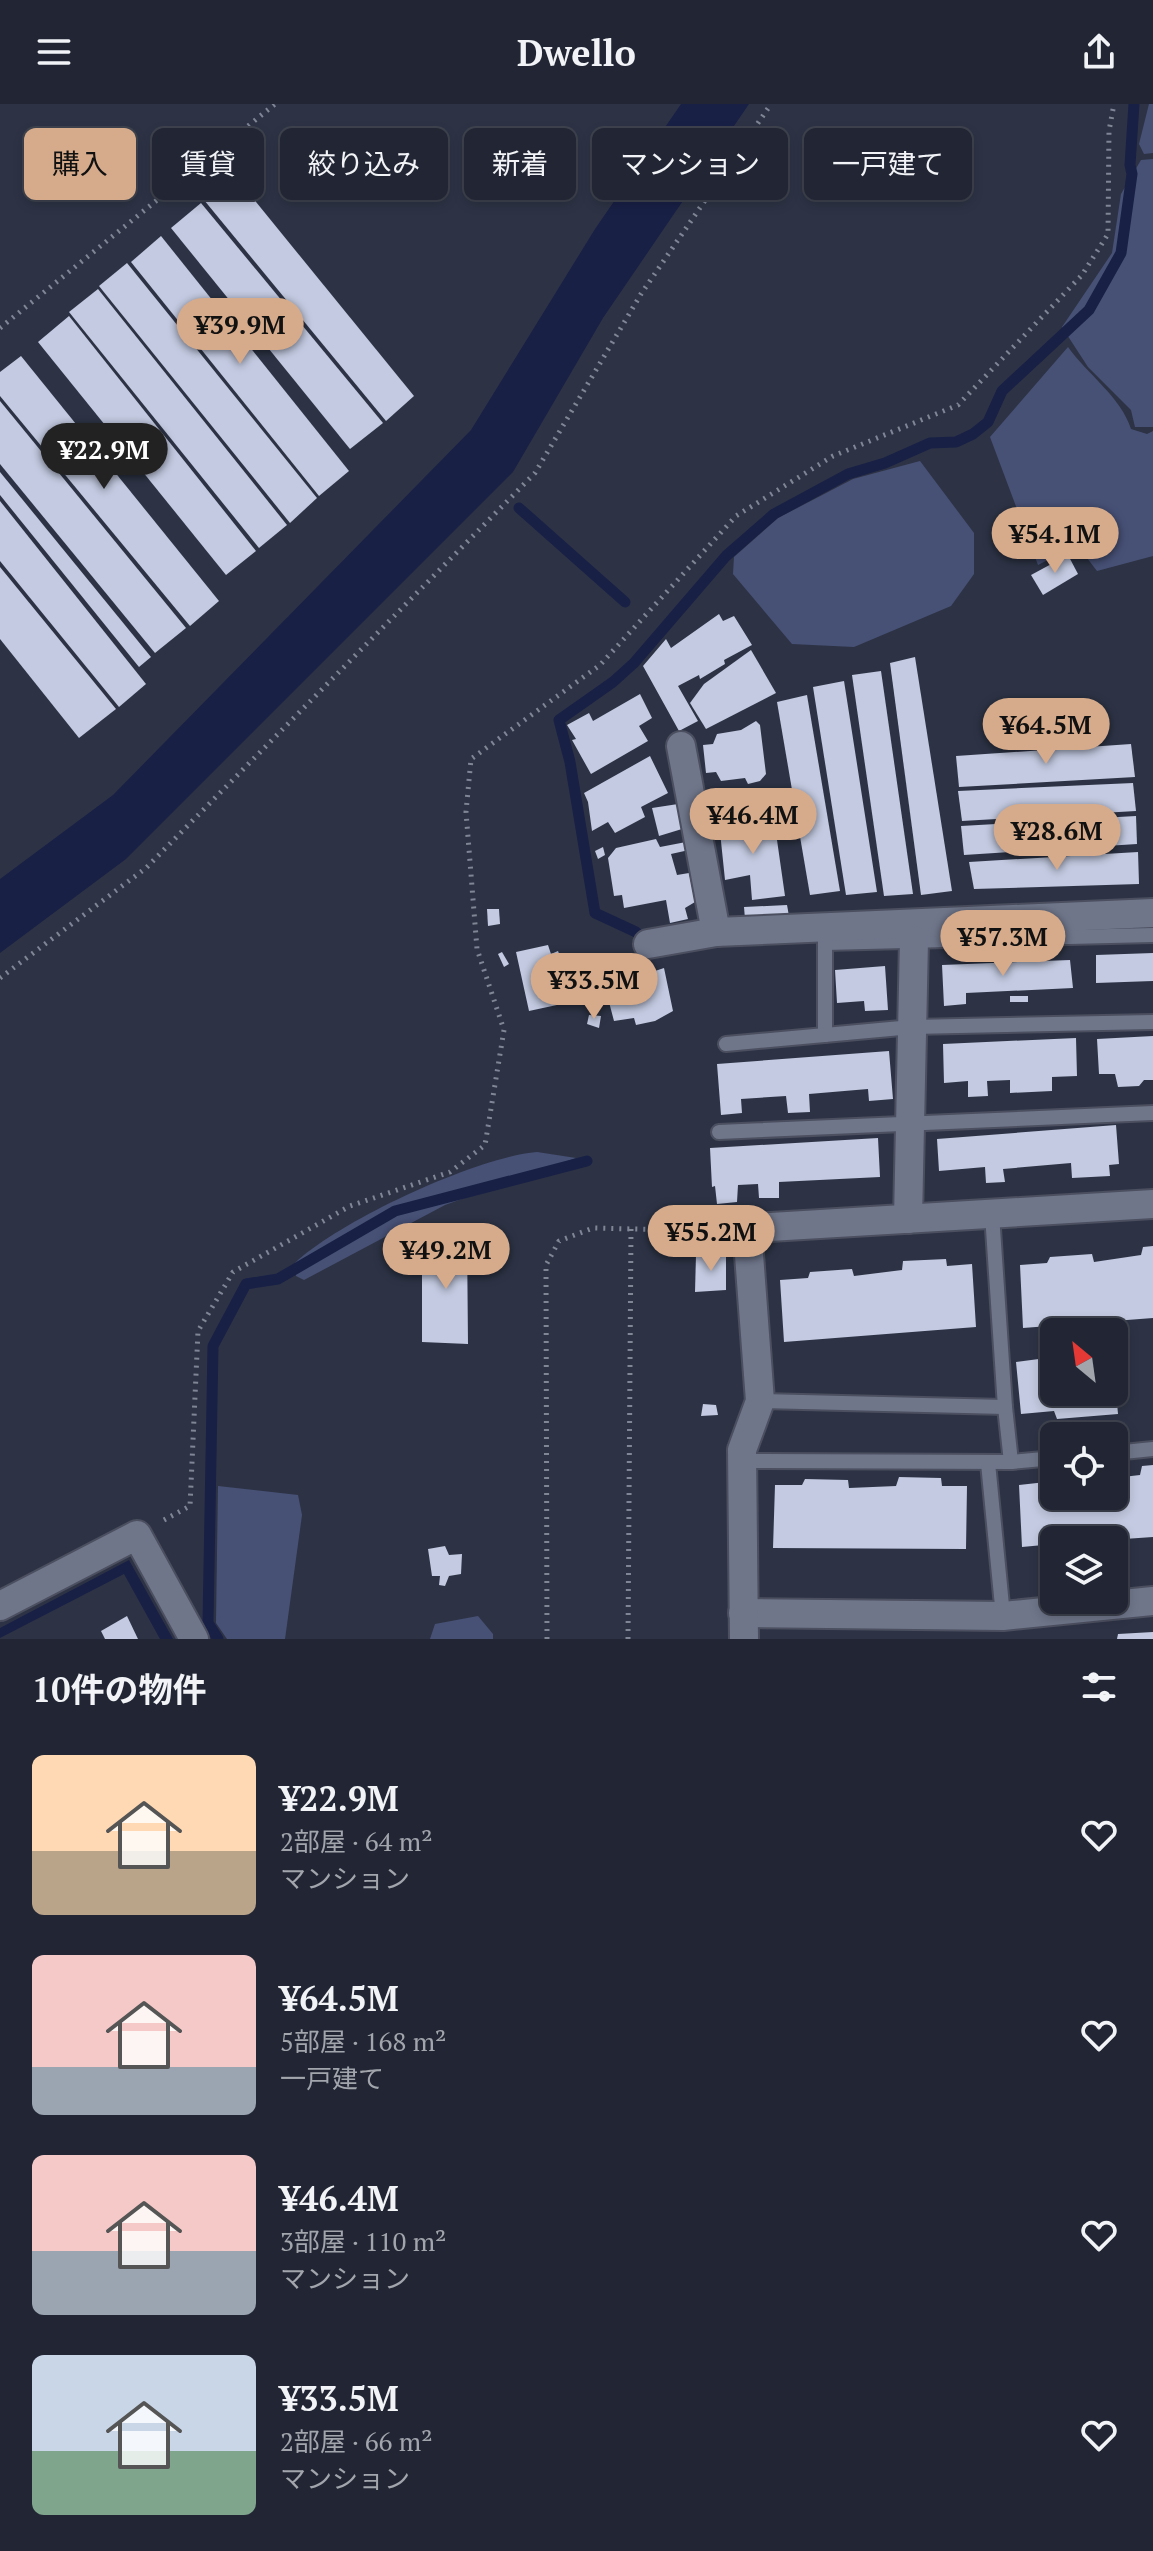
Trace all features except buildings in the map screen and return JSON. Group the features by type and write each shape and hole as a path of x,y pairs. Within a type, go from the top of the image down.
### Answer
{"street":[{"path":"681,746 716,932"},
{"path":"648,944 716,932 825,935 1153,913"},
{"path":"908,1219 914,940"},
{"path":"703,1231 1153,1204"},
{"path":"747,1228 760,1401 742,1450 743,1626 1003,1616 1153,1601"},
{"path":"0,1606 137,1535 194,1639"}],"lane":[{"path":"825,1035 825,935 914,940 1153,935"},
{"path":"726,1044 912,1027 1153,1022"},
{"path":"719,1132 1153,1113"},
{"path":"992,1214 1011,1462"},
{"path":"760,1401 1005,1407"},
{"path":"1128,1452 1153,1449"},
{"path":"742,1461 988,1463 1040,1459"},
{"path":"988,1463 1003,1616"}],"path":[{"path":"0,328 275,104"},
{"path":"0,978 146,868 535,473 641,294 771,104"},
{"path":"137,1535 190,1506 198,1331 233,1272 350,1206 450,1172 485,1145 504,1030 477,949 466,812 471,759 600,665 736,516 833,456 958,405 1082,275 1108,234 1109,131 1114,104"},
{"path":"547,1639 546,1265 559,1241 593,1228 703,1231"},
{"path":"628,1639 631,1229"}],"shaded area":[{"path":"681,104 749,104 733,128 664,128"},
{"path":"1149,104 1153,104 1153,153 1144,154 1139,144"},
{"path":"1153,159 1153,427 1135,427 1131,410 1088,367 1062,327 1112,253 1121,194 1141,160"},
{"path":"615,200 684,200 603,318 513,472 126,859 0,953 0,879 113,795 471,430"},
{"path":"1068,347 1120,406 1131,429 1147,434 1153,431 1153,556 1097,571 1077,545 1038,565 990,437"},
{"path":"920,461 974,533 974,574 951,606 854,647 792,644 733,574 734,557 778,518 853,479"},
{"path":"537,1152 576,1158 445,1205 304,1280 296,1276 295,1263 316,1246 375,1211 445,1178 511,1156"},
{"path":"218,1486 298,1495 302,1515 285,1639 227,1639 216,1623"},
{"path":"129,1560 173,1639 160,1639 124,1574 0,1638 0,1628"},
{"path":"478,1616 493,1634 493,1639 430,1639 435,1624"}],"waterway":[{"path":"636,932 595,913 570,762 559,720 613,682 634,663 726,556 774,514 848,474 885,463 930,443 956,442 988,422 1002,391 1089,310 1121,253 1132,174 1134,104"},
{"path":"519,508 625,602"},
{"path":"218,1639 208,1623 213,1346 246,1284 278,1279 395,1211 587,1161"}]}
